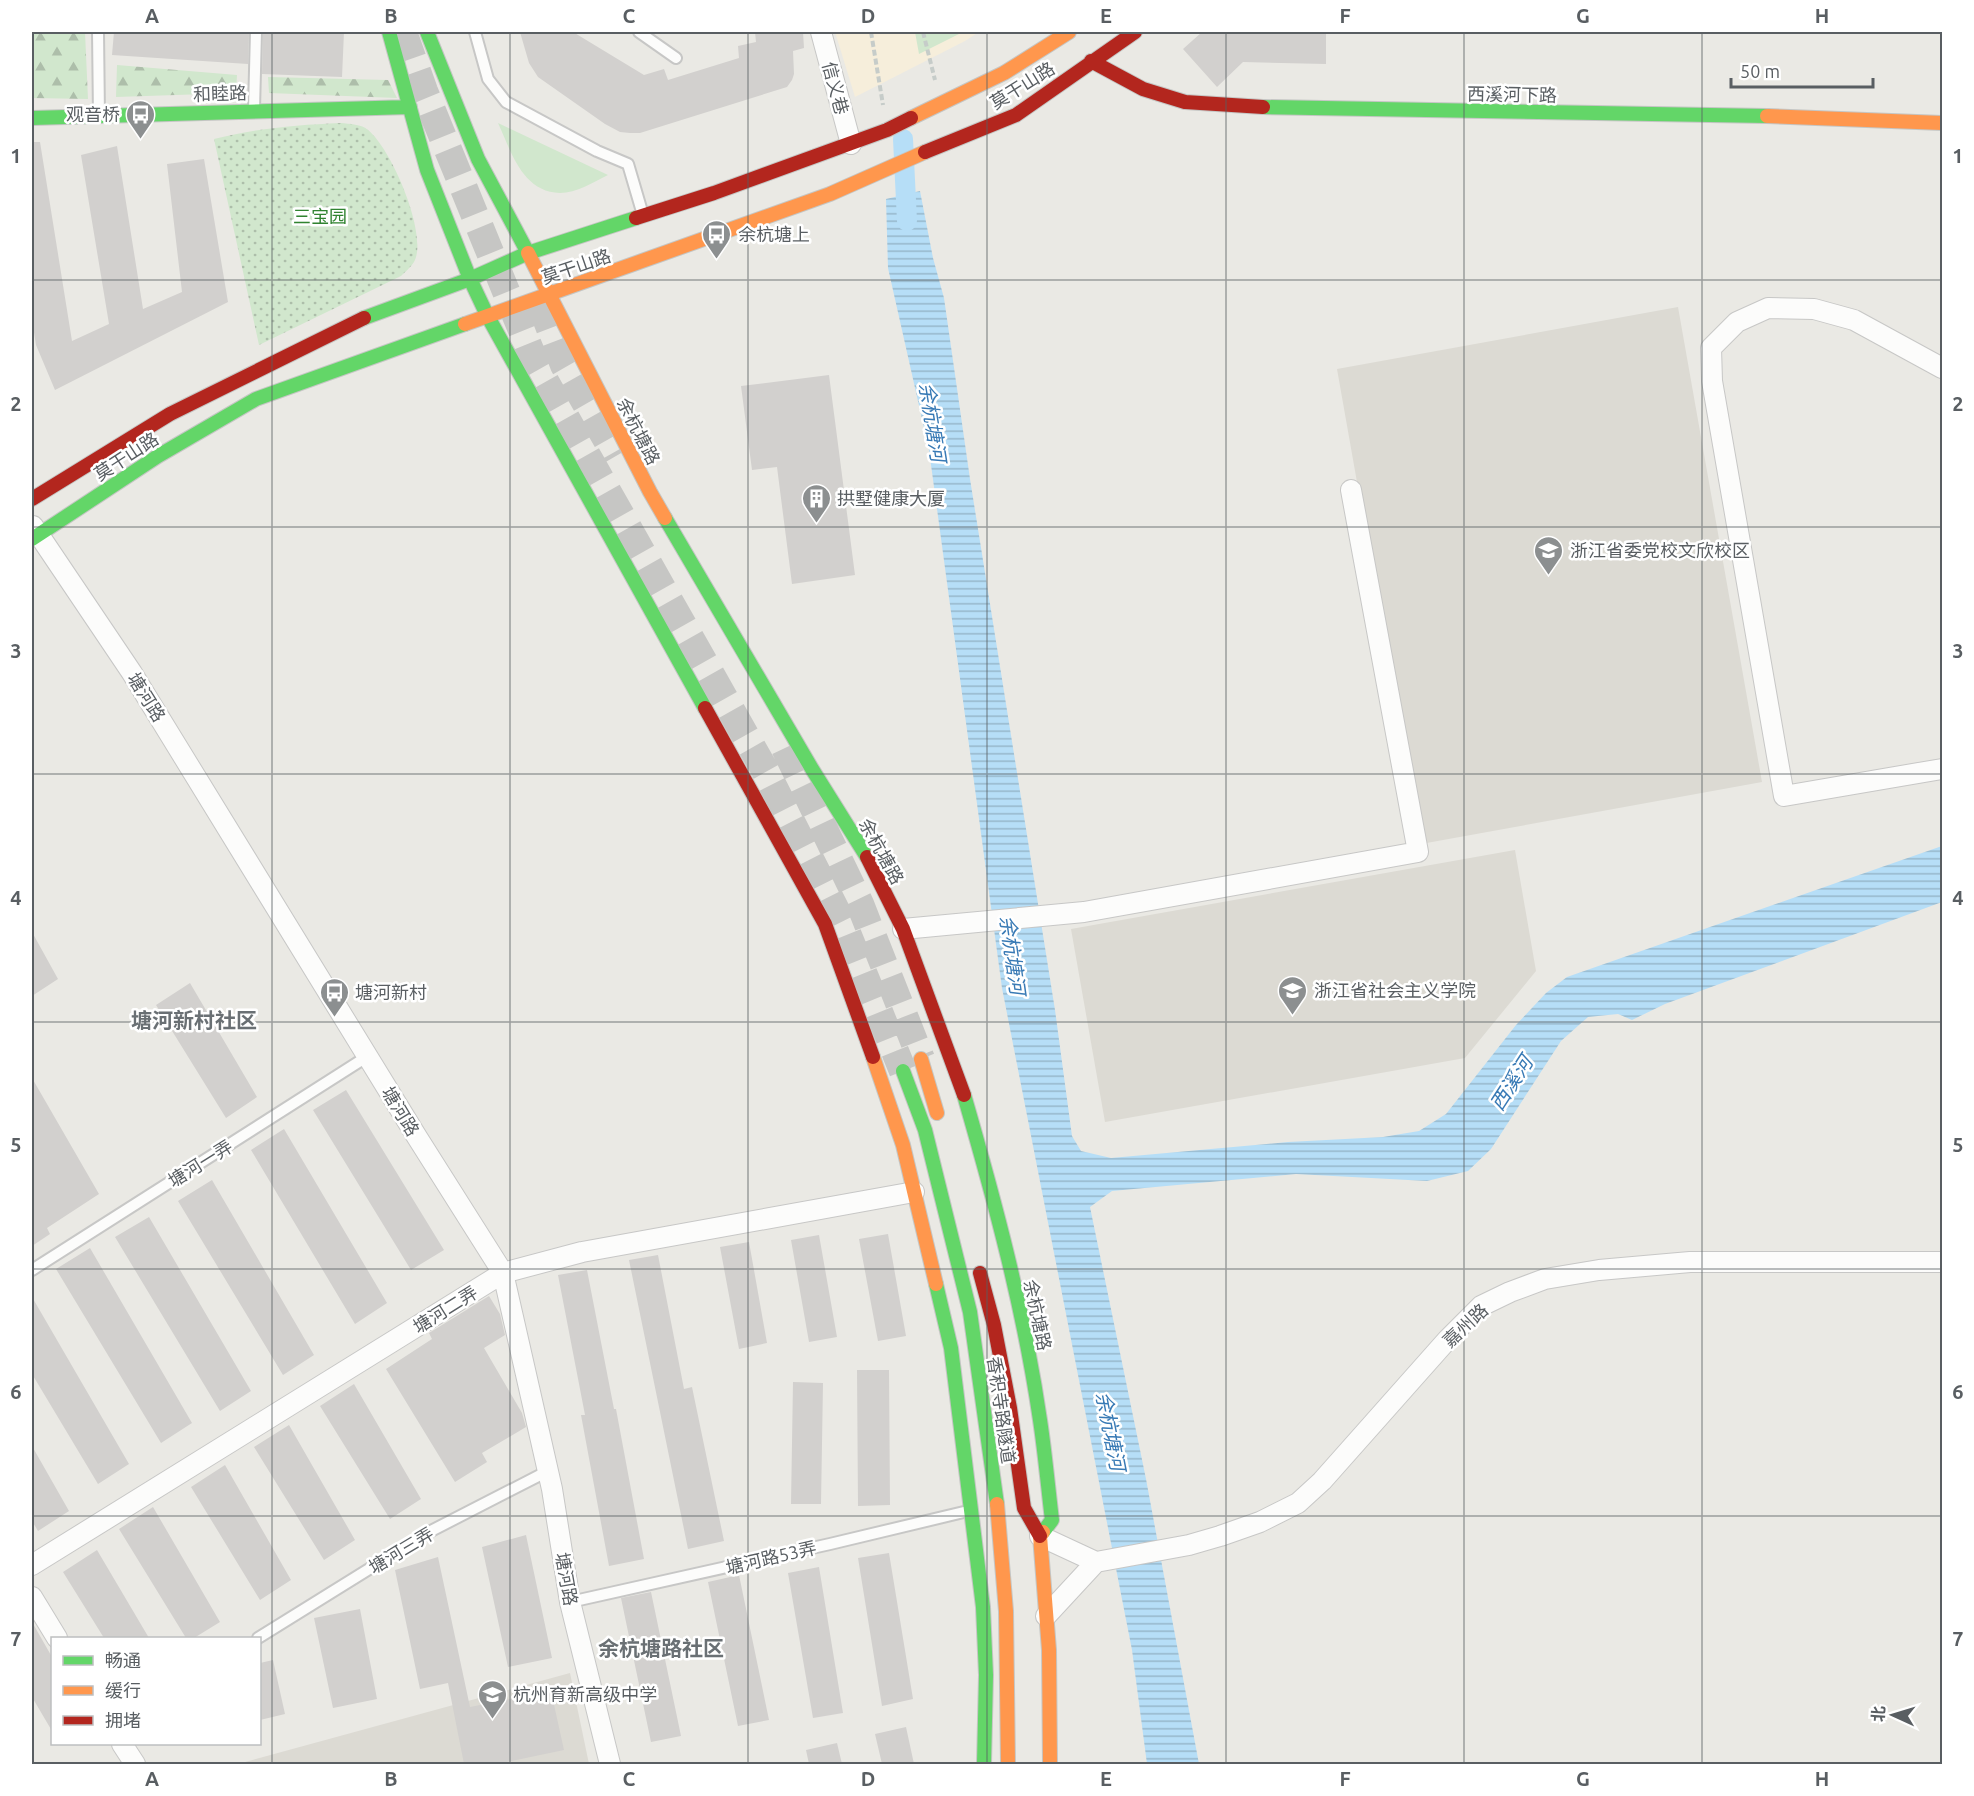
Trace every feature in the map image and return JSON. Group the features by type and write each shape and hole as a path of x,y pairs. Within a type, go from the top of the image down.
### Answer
{"main road":[{"path":"389,32 427,170 470,279 487,315 825,924 870,1048 903,1145 951,1348 984,1607 986,1676 984,1764"},
{"name":"余杭塘路","path":"427,32 478,159 650,492 812,769 861,846 903,929 960,1082 996,1206 1021,1316 1040,1419 1052,1520 1040,1536 1045,1578 1051,1719 1050,1764"},
{"name":"莫干山路","path":"32,499 170,414 271,362 365,318 470,279 528,253 714,192 887,130 1004,73 1069,32"},
{"name":"莫干山路","path":"34,532 256,399 830,194 1016,115 1135,32"},
{"name":"西溪河下路","path":"1091,61 1143,89 1185,102 1260,107 1791,117 1942,123"},
{"name":"和睦路","path":"32,118 410,108"},
{"path":"921,1059 940,1124"},
{"name":"香积寺路隧道","path":"903,1071 925,1130 972,1323 1000,1524 1006,1611 1008,1764"},
{"name":"香积寺路隧道","path":"978,1264 994,1325 1008,1398 1024,1508 1040,1536"}],"street":[{"name":"信义巷","path":"821,32 851,144"},
{"path":"1942,368 1854,320 1814,309 1768,308 1737,322 1711,348 1712,381 1784,796 1942,769"},
{"path":"903,929 1084,912 1418,852 1351,490"},
{"name":"塘河路","path":"34,532 132,673 503,1273 548,1471 570,1602 610,1764"},
{"name":"塘河二弄","path":"32,1565 503,1273 582,1252 914,1192"},
{"name":"嘉州路","path":"1096,1562 1189,1545 1220,1536 1260,1522 1298,1503 1323,1481 1481,1306 1545,1279 1599,1270 1690,1263 1942,1262"},
{"path":"1040,1536 1096,1562 1046,1616"},
{"path":"32,1597 56,1637"},
{"path":"123,1745 135,1764"}],"lane":[{"path":"98,32 99,116"},
{"path":"254,111 256,32"},
{"path":"475,32 488,79 506,102 597,151 628,164 643,215"},
{"path":"639,32 676,58"},
{"name":"塘河一弄","path":"32,1270 368,1056"},
{"name":"塘河三弄","path":"260,1637 427,1533 548,1471"},
{"name":"塘河路53弄","path":"570,1602 972,1510"}],"path":[{"path":"870,32 887,130"},
{"path":"923,32 940,104"}],"shaded area":[{"path":"835,32 979,32 855,97"},
{"name":"浙江省委党校文欣校区","path":"1678,307 1762,782 1421,844 1337,369"},
{"name":"浙江省社会主义学院","path":"1515,850 1536,971 1465,1058 1105,1122 1071,929"},
{"name":"杭州育新高级中学","path":"570,1673 589,1764 238,1764"}],"green space":[{"path":"32,32 85,32 88,99 32,98"},
{"path":"915,32 963,32 919,54"},
{"path":"117,65 237,75 236,93 116,97"},
{"path":"268,77 388,80 397,98 269,93"},
{"name":"三宝园","path":"341,123 359,125 368,130 387,154 397,173 412,213 416,233 417,249 414,262 401,276 259,345 214,139 277,128"},
{"path":"498,123 608,175 585,187 560,193 536,186 527,178 513,157"}],"water":[{"name":"西溪河","path":"920,191 933,258 944,298 970,479 1055,1010 1072,1136 1081,1151 1111,1158 1288,1142 1383,1137 1419,1131 1446,1114 1516,1025 1546,993 1567,977 1942,846 1942,902 1665,1004 1632,1020 1618,1014 1588,1017 1561,1041 1491,1149 1468,1171 1427,1181 1296,1174 1112,1191 1090,1207 1146,1479 1199,1764 1147,1764 1132,1650 1002,988 929,450 888,268 886,199"}],"building":[{"path":"114,32 249,32 248,64 112,55"},
{"path":"263,32 344,32 342,77 262,74"},
{"path":"520,32 573,32 644,75 664,69 668,80 739,58 738,46 756,42 755,32 803,32 804,48 793,51 794,74 787,87 640,133 630,133 620,132 605,124 538,77 529,63"},
{"path":"1202,32 1326,32 1326,64 1243,62 1217,87 1183,49"},
{"path":"32,142 40,142 72,341 109,324 81,155 117,146 143,309 182,292 167,164 204,159 228,302 55,390 36,345 32,320"},
{"name":"拱墅健康大厦","path":"829,375 855,575 792,584 777,467 752,470 741,386"},
{"path":"32,932 58,979 32,996"},
{"path":"190,983 257,1097 226,1118 156,1005"},
{"path":"32,1078 99,1194 47,1228 50,1234 32,1246"},
{"path":"346,1090 444,1250 411,1270 313,1110"},
{"path":"284,1129 387,1303 355,1324 251,1150"},
{"path":"212,1180 314,1355 283,1375 178,1201"},
{"path":"149,1217 251,1391 220,1411 115,1237"},
{"path":"888,1234 906,1336 878,1341 859,1239"},
{"path":"819,1235 837,1337 809,1342 791,1240"},
{"path":"749,1242 767,1343 739,1349 720,1247"},
{"path":"90,1248 192,1423 161,1443 56,1269"},
{"path":"658,1255 684,1389 692,1387 724,1541 688,1549 629,1260"},
{"path":"587,1270 644,1559 609,1566 581,1415 585,1415 558,1275"},
{"path":"489,1296 500,1314 505,1335 484,1348 522,1413 526,1427 482,1453 487,1462 455,1482 386,1369 432,1339 429,1333"},
{"path":"32,1297 129,1464 98,1484 32,1374"},
{"path":"857,1370 889,1370 890,1505 858,1506"},
{"path":"793,1382 823,1383 821,1504 791,1504"},
{"path":"354,1384 421,1499 390,1519 320,1406"},
{"path":"289,1425 355,1540 324,1560 254,1447"},
{"path":"32,1446 69,1511 38,1531 32,1521"},
{"path":"225,1465 291,1580 260,1600 191,1487"},
{"path":"153,1507 220,1622 196,1637 185,1637 119,1529"},
{"path":"526,1535 552,1658 508,1667 482,1547"},
{"path":"97,1550 148,1637 103,1637 63,1572"},
{"path":"889,1553 913,1699 882,1706 858,1558"},
{"path":"438,1557 470,1707 551,1691 564,1750 497,1764 464,1764 448,1683 420,1689 395,1570"},
{"path":"819,1567 843,1713 813,1718 788,1573"},
{"path":"739,1575 769,1720 738,1726 708,1582"},
{"path":"651,1592 681,1736 651,1742 621,1598"},
{"path":"360,1609 377,1699 333,1708 314,1618"},
{"path":"32,1622 51,1655 51,1729 32,1697"},
{"path":"273,1660 285,1714 261,1720 261,1663"},
{"path":"906,1727 914,1764 882,1764 875,1734"},
{"path":"837,1743 842,1764 809,1764 806,1750"}],"waterway":[{"name":"余杭塘河","path":"903,139 907,221"}],"tunnel":[{"path":"403,32 424,91 537,367 766,772 845,928 903,1071"},
{"path":"540,302 564,365 616,456"},
{"path":"785,748 860,904 921,1059"}],"traffic: fast":[{"path":"389,32 427,170 470,279"},
{"path":"427,32 478,159 528,253"},
{"path":"32,118 410,107"},
{"path":"1263,107 1767,116"},
{"path":"364,318 470,279 528,253 636,218"},
{"path":"470,279 487,315 705,708"},
{"path":"32,539 158,456 256,399 465,324"},
{"path":"665,518 812,769 867,857"},
{"path":"903,1071 925,1130 970,1312 997,1504"},
{"path":"964,1095 1008,1256 1026,1338 1042,1432 1052,1520 1043,1532"},
{"path":"936,1284 951,1348 983,1607 986,1675 984,1764"}],"traffic: slow":[{"path":"911,118 1004,73 1069,32"},
{"path":"1767,116 1942,123"},
{"path":"465,324 830,194 925,152"},
{"path":"528,253 665,518"},
{"path":"873,1057 903,1145 936,1284"},
{"path":"921,1059 937,1113"},
{"path":"997,1504 1006,1611 1008,1764"},
{"path":"1043,1532 1040,1536 1049,1650 1050,1764"}],"traffic: jam":[{"path":"925,152 1016,115 1135,32"},
{"path":"1091,61 1143,89 1185,102 1263,107"},
{"path":"636,218 714,193 887,130 911,118"},
{"path":"32,499 170,414 364,318"},
{"path":"705,708 825,924 873,1057"},
{"path":"867,857 903,929 964,1095"},
{"path":"980,1273 994,1325 1010,1408 1024,1508 1040,1536"}],"place":[{"name":"观音桥","path":"141,140"},
{"name":"余杭塘上","path":"717,260"},
{"name":"拱墅健康大厦","path":"816,524"},
{"name":"浙江省委党校文欣校区","path":"1549,576"},
{"name":"浙江省社会主义学院","path":"1293,1016"},
{"name":"塘河新村","path":"334,1018"},
{"name":"杭州育新高级中学","path":"492,1720"}],"district":[{"name":"塘河新村社区","path":"194,1020"},
{"name":"余杭塘路社区","path":"661,1648"}]}
